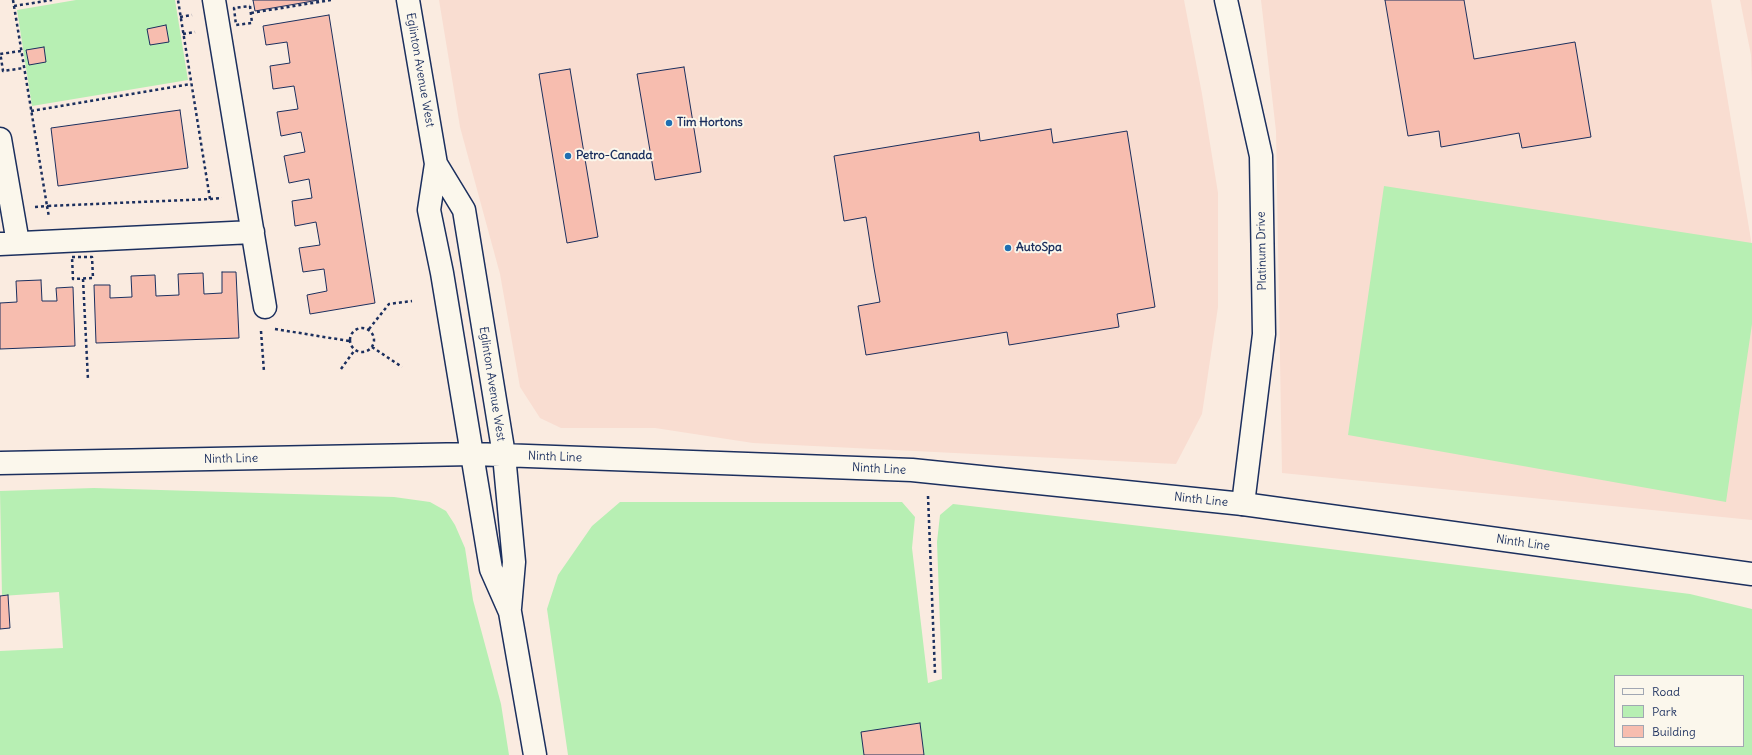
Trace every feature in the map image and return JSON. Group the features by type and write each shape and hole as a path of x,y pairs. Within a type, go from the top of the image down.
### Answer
{"main road":[{"path":"214,0 265,307"},
{"name":"Eglinton Avenue West","path":"408,0 436,164 429,210 442,273 491,569 510,612 535,755"},
{"name":"Platinum Drive","path":"1226,0 1261,156 1264,334 1243,504"},
{"path":"0,139 9,243 253,232"},
{"name":"Eglinton Avenue West","path":"436,164 464,210 504,455 514,562 510,612"},
{"name":"Ninth Line","path":"0,463 147,459 345,458 473,454 927,472 1243,504 1752,574"}],"path":[{"path":"13,0 47,206 210,198 178,0"},
{"path":"14,6 52,0"},
{"path":"251,14 330,0"},
{"path":"22,51 0,54 0,59 4,71 24,68"},
{"path":"32,111 192,84"},
{"path":"72,257 92,257 93,278 83,279 73,279 72,257"},
{"path":"83,279 88,380"},
{"path":"369,329 389,304 412,301"},
{"path":"360,327 369,329 375,338 372,348 364,353 354,351 349,341 352,331 360,327"},
{"path":"268,328 349,341"},
{"path":"372,348 402,367"},
{"path":"341,369 354,351"},
{"path":"927,472 935,673"}],"shaded area":[{"path":"439,0 1184,0 1202,94 1218,193 1218,307 1202,414 1176,464 753,443 655,428 561,428 540,418 520,387 500,274 460,127"},
{"path":"1261,0 1711,0 1752,246 1752,520 1282,473 1276,131"},
{"path":"1740,0 1752,0 1752,82 1751,55"}],"green space":[{"path":"76,0 175,0 188,80 32,106 17,10"},
{"path":"1384,186 1752,243 1752,324 1726,502 1348,435"},
{"path":"94,488 394,497 430,502 446,511 455,525 465,548 473,600 501,704 509,755 0,755 0,651 63,648 59,592 2,596 0,491"},
{"path":"620,502 902,502 915,517 912,548 928,683 942,679 937,542 940,515 953,504 1226,536 1690,594 1752,609 1752,755 568,755 547,609 558,575 592,526"}],"building":[{"path":"253,0 319,0 255,11"},
{"path":"1385,0 1464,0 1474,59 1575,42 1591,137 1522,148 1519,133 1441,147 1439,131 1408,136"},
{"path":"329,15 375,303 310,314 307,295 327,291 324,269 303,272 299,248 320,245 316,222 295,226 292,201 312,198 309,179 289,183 284,156 305,152 301,132 281,136 277,112 298,109 294,86 273,89 270,66 290,63 287,42 266,45 263,26"},
{"path":"166,25 169,42 150,45 147,29"},
{"path":"44,47 46,62 29,65 26,50"},
{"name":"Tim Hortons","path":"684,67 701,172 655,180 637,74"},
{"name":"Petro-Canada","path":"570,69 598,237 567,243 539,74"},
{"path":"180,110 188,168 58,186 51,128"},
{"name":"AutoSpa","path":"1051,129 1053,143 1127,131 1155,307 1117,314 1119,327 1009,345 1007,332 866,355 858,306 880,302 866,217 844,221 834,156 979,132 980,141"},
{"path":"222,272 236,272 239,338 96,343 94,285 110,285 110,298 132,297 131,276 155,275 156,296 179,295 178,274 203,273 204,294 222,293"},
{"path":"41,280 42,301 57,301 56,288 73,287 75,346 0,349 0,303 17,302 16,281"},
{"path":"8,595 10,628 0,629 0,596"},
{"path":"920,723 924,755 864,755 861,732"}],"place":[{"name":"Tim Hortons","path":"669,123"},
{"name":"Petro-Canada","path":"568,156"},
{"name":"AutoSpa","path":"1008,248"}]}
